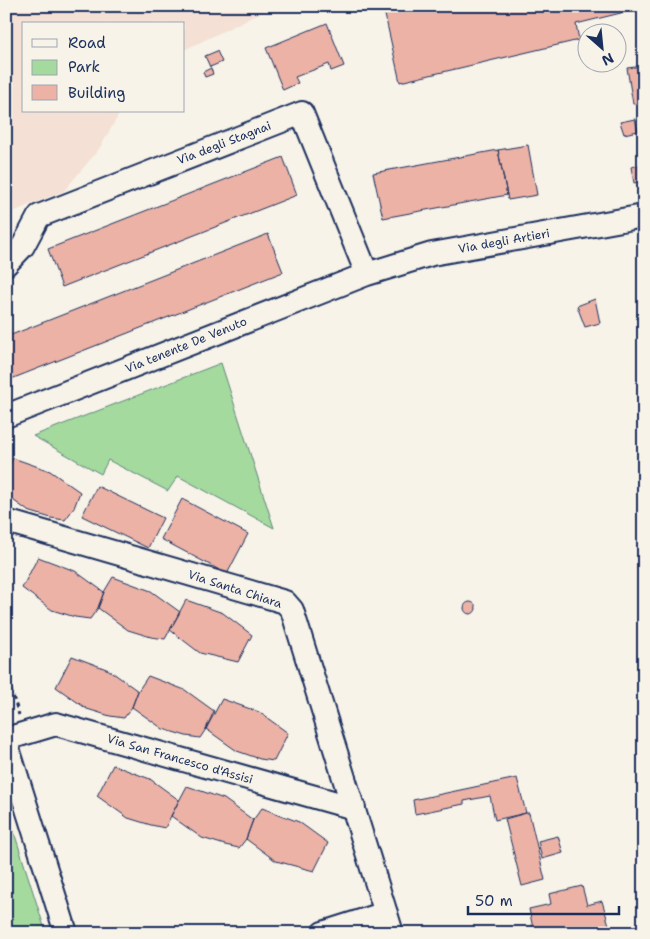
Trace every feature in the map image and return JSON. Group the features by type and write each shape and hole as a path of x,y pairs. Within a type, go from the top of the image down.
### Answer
{"street":[{"name":"Via degli Stagnai","path":"6,264 23,246 38,216 302,113 367,274"},
{"name":"Via degli Artieri","path":"367,274 432,254 644,216"},
{"name":"Via tenente De Venuto","path":"6,416 367,274"},
{"name":"Via Santa Chiara","path":"6,521 285,602 292,610 389,923"},
{"name":"Via San Francesco d'Assisi","path":"6,740 56,724 354,808"},
{"path":"6,740 66,933"},
{"path":"323,933 389,923"}],"shaded area":[{"path":"6,6 275,6 185,50 185,22 22,22 22,112 120,112 99,149 64,191 10,213 6,207"}],"green space":[{"path":"221,363 274,528 178,476 168,491 108,460 101,474 33,436"},
{"path":"6,807 46,933 7,933"}],"building":[{"path":"383,6 633,6 633,10 578,22 576,24 578,40 400,82"},
{"path":"327,23 344,66 331,71 329,64 295,77 298,83 283,90 266,48"},
{"path":"217,51 222,62 210,67 205,56"},
{"path":"644,66 644,103 633,104 628,68"},
{"path":"211,68 213,74 205,77 203,72"},
{"path":"635,119 638,131 624,134 620,122"},
{"path":"528,145 537,195 508,200 498,150"},
{"path":"498,150 507,195 383,218 373,173"},
{"path":"283,157 297,195 62,287 48,249"},
{"path":"644,164 644,181 634,183 631,167"},
{"path":"268,234 283,272 6,381 6,337"},
{"path":"595,299 600,323 585,327 577,306"},
{"path":"13,458 50,471 80,492 74,508 65,520 28,511 6,495 6,472"},
{"path":"97,486 163,518 148,548 82,516"},
{"path":"182,499 248,534 227,574 161,539"},
{"path":"38,557 75,571 104,592 98,608 90,619 75,617 52,610 22,588"},
{"path":"113,577 151,591 180,612 165,639 128,630 98,608 104,592"},
{"path":"186,600 223,613 252,635 238,662 200,653 170,630"},
{"path":"470,602 476,608 470,614 464,608"},
{"path":"72,656 109,670 138,691 132,707 124,718 87,709 56,687"},
{"path":"148,676 185,690 214,711 200,738 163,729 132,707 138,691"},
{"path":"222,699 259,712 288,733 274,761 260,759 237,751 206,729"},
{"path":"113,765 150,779 179,800 165,828 128,818 97,796"},
{"path":"517,778 526,813 495,820 490,796 464,801 464,804 415,814 413,800"},
{"path":"187,786 224,799 253,820 246,839 239,848 202,838 171,816"},
{"path":"262,808 299,822 328,843 314,871 276,861 246,839 253,820"},
{"path":"529,813 545,880 522,886 505,819"},
{"path":"558,836 563,853 542,859 538,841"},
{"path":"582,886 587,905 602,901 611,932 534,933 529,909 551,904 549,894"}]}
